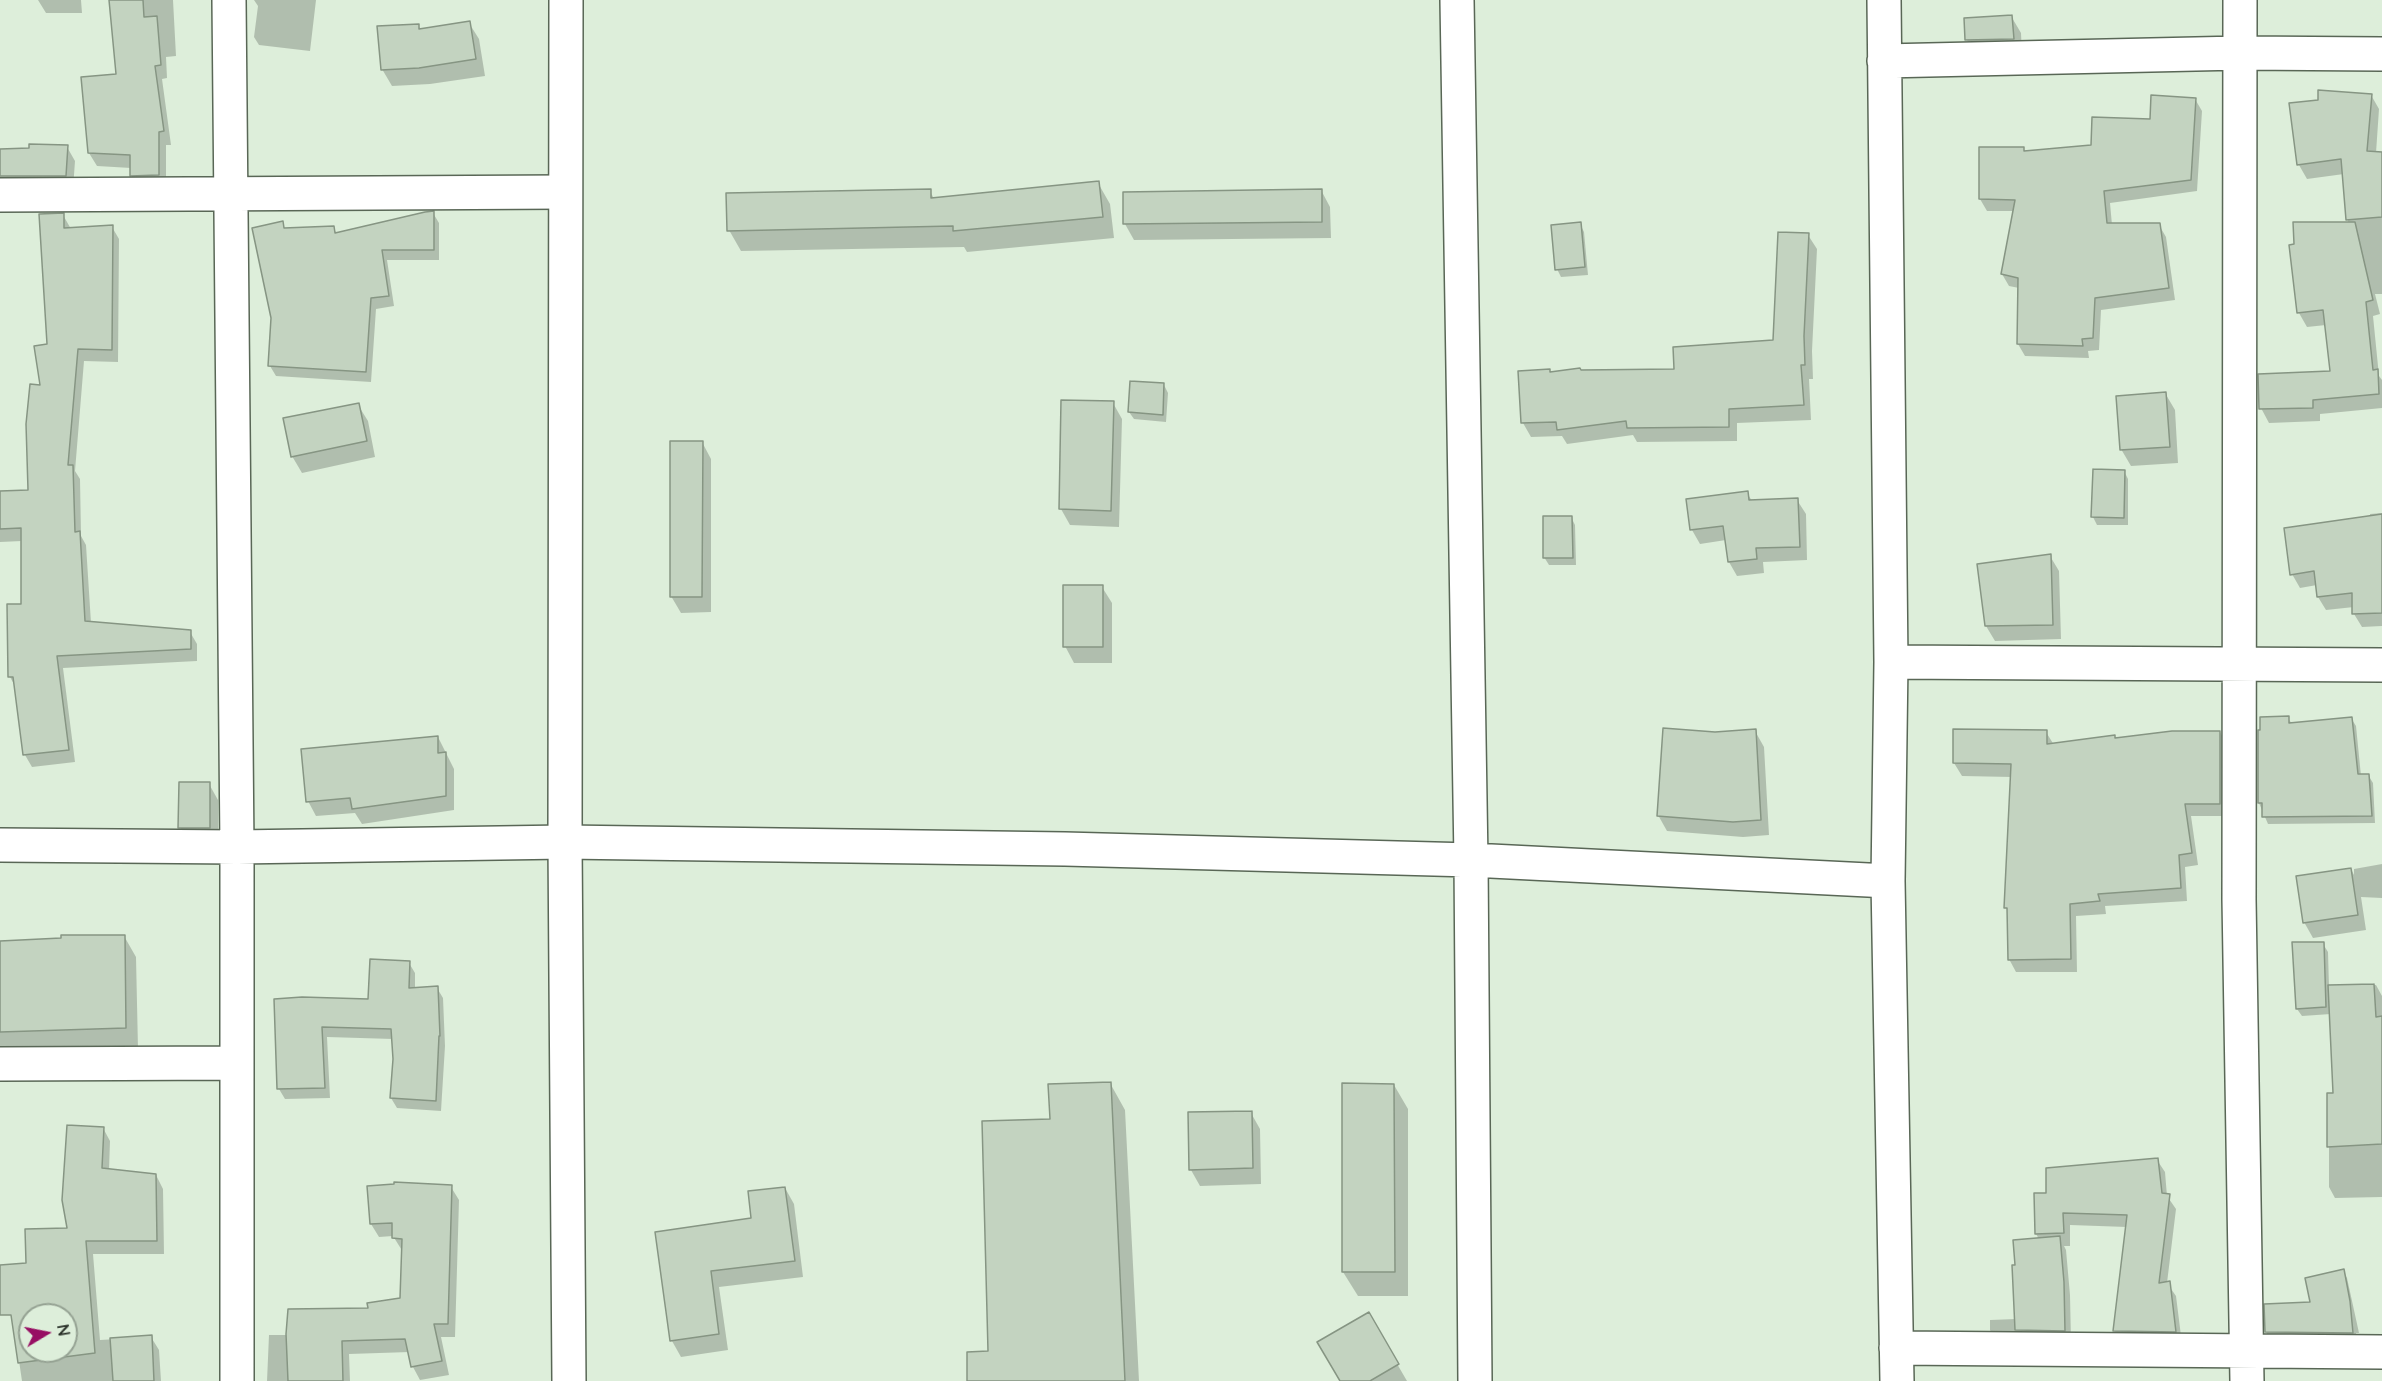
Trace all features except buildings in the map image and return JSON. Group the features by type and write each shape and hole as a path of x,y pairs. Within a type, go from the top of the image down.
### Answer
{"street":[{"path":"229,0 237,847 237,1381"},
{"path":"566,0 565,842 569,1381"},
{"path":"1457,0 1471,860 1475,1381"},
{"path":"1884,0 1892,662 1888,881 1897,1381"},
{"path":"2240,0 2239,899 2247,1366"},
{"path":"1884,61 2240,53 2382,54"},
{"path":"0,195 565,192"},
{"path":"1892,662 2382,664"},
{"path":"0,845 237,847 565,842 1065,849 1471,860 1888,881"},
{"path":"0,1064 237,1063"},
{"path":"1896,1348 2247,1366 2382,1352"}]}
